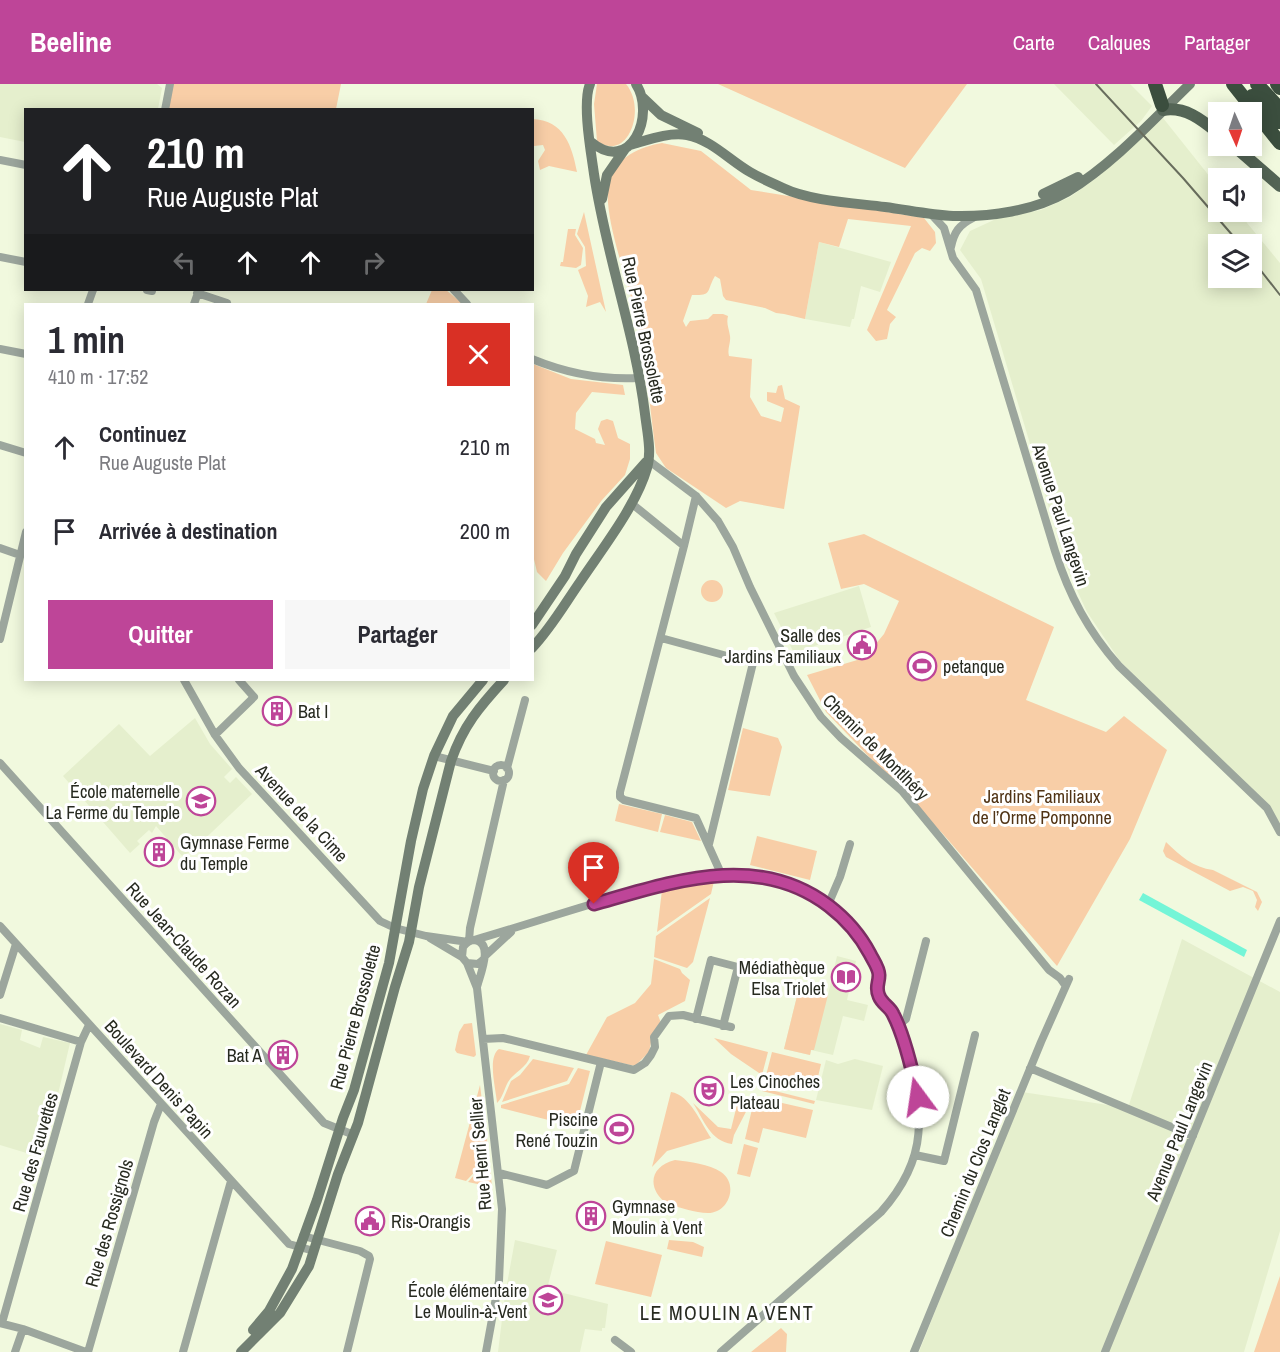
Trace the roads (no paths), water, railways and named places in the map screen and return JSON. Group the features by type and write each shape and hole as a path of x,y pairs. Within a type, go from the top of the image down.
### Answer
{"highway":[{"path":"1155,84 1160,110"},
{"path":"1233,84 1280,144"},
{"path":"1240,84 1280,122"},
{"path":"1257,84 1280,109"},
{"path":"1277,84 1280,88"}],"main road":[{"name":"Rue Pierre Brossolette","path":"534,645 562,610 631,503 647,468 648,460 639,378 597,191 588,131 589,84"},
{"path":"636,84 642,97 661,115 712,140 757,170 782,183 832,195 936,209 996,208 1033,198 1079,177 1118,149"},
{"path":"1160,110 1184,84"},
{"path":"591,142 605,151 617,152 662,136 687,135 711,145 750,172 787,190 829,200 931,214 978,215 1017,211 1066,192 1096,171 1190,84"},
{"name":"Rue Pierre Brossolette","path":"602,208 607,175 640,128 643,113 642,97"},
{"path":"1160,110 1184,111 1208,127"},
{"path":"1246,156 1280,186"},
{"path":"534,622 565,576 606,507 648,460"},
{"name":"Rue Pierre Brossolette","path":"232,1352 269,1311 292,1269 354,1090 389,963 411,841 423,789 434,756 453,716 482,681"},
{"name":"Rue Pierre Brossolette","path":"241,1352 285,1306 309,1266 338,1174 354,1135 387,1021 411,932 419,887 451,761 469,722 503,681"}],"street":[{"path":"165,108 170,84"},
{"path":"0,159 24,165"},
{"name":"Avenue Paul Langevin","path":"931,214 944,228 953,258 976,290 1055,551 1076,606 1098,642 1119,666 1267,808 1280,832"},
{"path":"950,249 962,223 978,215"},
{"path":"0,257 24,262"},
{"path":"198,291 227,303"},
{"path":"454,291 466,303"},
{"path":"0,349 24,354"},
{"path":"534,360 573,373 639,378"},
{"path":"0,445 24,452"},
{"name":"Chemin de Montlhéry","path":"648,460 696,496 711,511 726,534 765,619 800,687 814,706 841,738 902,791 1049,970 1067,982"},
{"path":"696,496 620,796 624,800 696,818 709,844 720,875"},
{"path":"631,503 684,546"},
{"path":"0,639 24,540"},
{"path":"0,548 20,555"},
{"path":"661,638 753,663 709,844"},
{"name":"Avenue de la Cime","path":"185,681 215,735 239,768 377,918 395,927 426,936"},
{"path":"215,735 254,697 240,681"},
{"path":"470,941 470,927 504,780 509,775 507,768 525,700"},
{"path":"434,756 494,771"},
{"name":"Rue Jean-Claude Rozan","path":"0,763 324,1123 354,1135"},
{"path":"494,771 501,765 507,768"},
{"path":"494,771 497,780 504,780"},
{"path":"828,905 850,844"},
{"path":"477,988 461,950 470,941 641,890 688,879 720,875 745,875 771,879 816,896 848,924 869,952 879,971 876,986 879,997 891,1010 919,1102 919,1133 915,1155 899,1188 880,1212 721,1352"},
{"name":"Avenue Paul Langevin","path":"1105,1352 1280,921"},
{"name":"Boulevard Denis Papin","path":"0,926 289,1244 299,1247"},
{"path":"426,936 474,965 485,957 499,941 517,928"},
{"path":"426,936 470,941 484,946 485,957 477,988"},
{"path":"897,1026 906,1019 926,941"},
{"path":"0,995 16,944"},
{"path":"483,1039 503,1038 634,1070 645,1063 651,1055 655,1047 654,1037 669,1016 683,1016 727,1027 738,967 711,960 696,1019"},
{"name":"Chemin du Clos Langlet","path":"914,1352 1067,982"},
{"name":"Rue Henri Sellier","path":"477,988 502,1209 501,1263 494,1316 486,1352"},
{"path":"0,1018 81,1042"},
{"name":"Rue des Fauvettes","path":"1,1323 81,1042 89,1025"},
{"path":"915,1155 944,1161 975,1035"},
{"path":"499,1173 547,1185 574,1171 601,1062"},
{"path":"1030,1068 1193,1136"},
{"name":"Rue des Rossignols","path":"87,1352 161,1104"},
{"path":"183,1352 231,1181"},
{"path":"303,1236 366,1252 370,1259 347,1352"},
{"path":"299,1247 314,1251"},
{"path":"1,1323 87,1352"},
{"path":"15,1352 23,1329"},
{"path":"615,1340 631,1352"}],"water":[{"path":"1143,893 1247,950 1244,957 1139,900"}],"railway":[{"path":"1096,84 1231,234"},
{"path":"1262,272 1280,295"}],"place":[{"name":"Salle des Jardins Familiaux","path":"862,645"},
{"name":"petanque","path":"922,666"},
{"name":"Bat I","path":"277,711"},
{"name":"École maternelle La Ferme du Temple","path":"201,801"},
{"name":"Gymnase Ferme du Temple","path":"159,852"},
{"name":"Médiathèque Elsa Triolet","path":"846,977"},
{"name":"Bat A","path":"283,1055"},
{"name":"Les Cinoches Plateau","path":"709,1091"},
{"name":"Piscine René Touzin","path":"619,1129"},
{"name":"Gymnase Moulin à Vent","path":"591,1216"},
{"name":"Ris-Orangis","path":"370,1221"},
{"name":"École élémentaire Le Moulin-à-Vent","path":"548,1300"}],"district":[{"name":"LE MOULIN A VENT","path":"727,1312"}],"park label":[{"name":"Jardins Familiaux de l’Orme Pomponne","path":"1042,806"}]}
